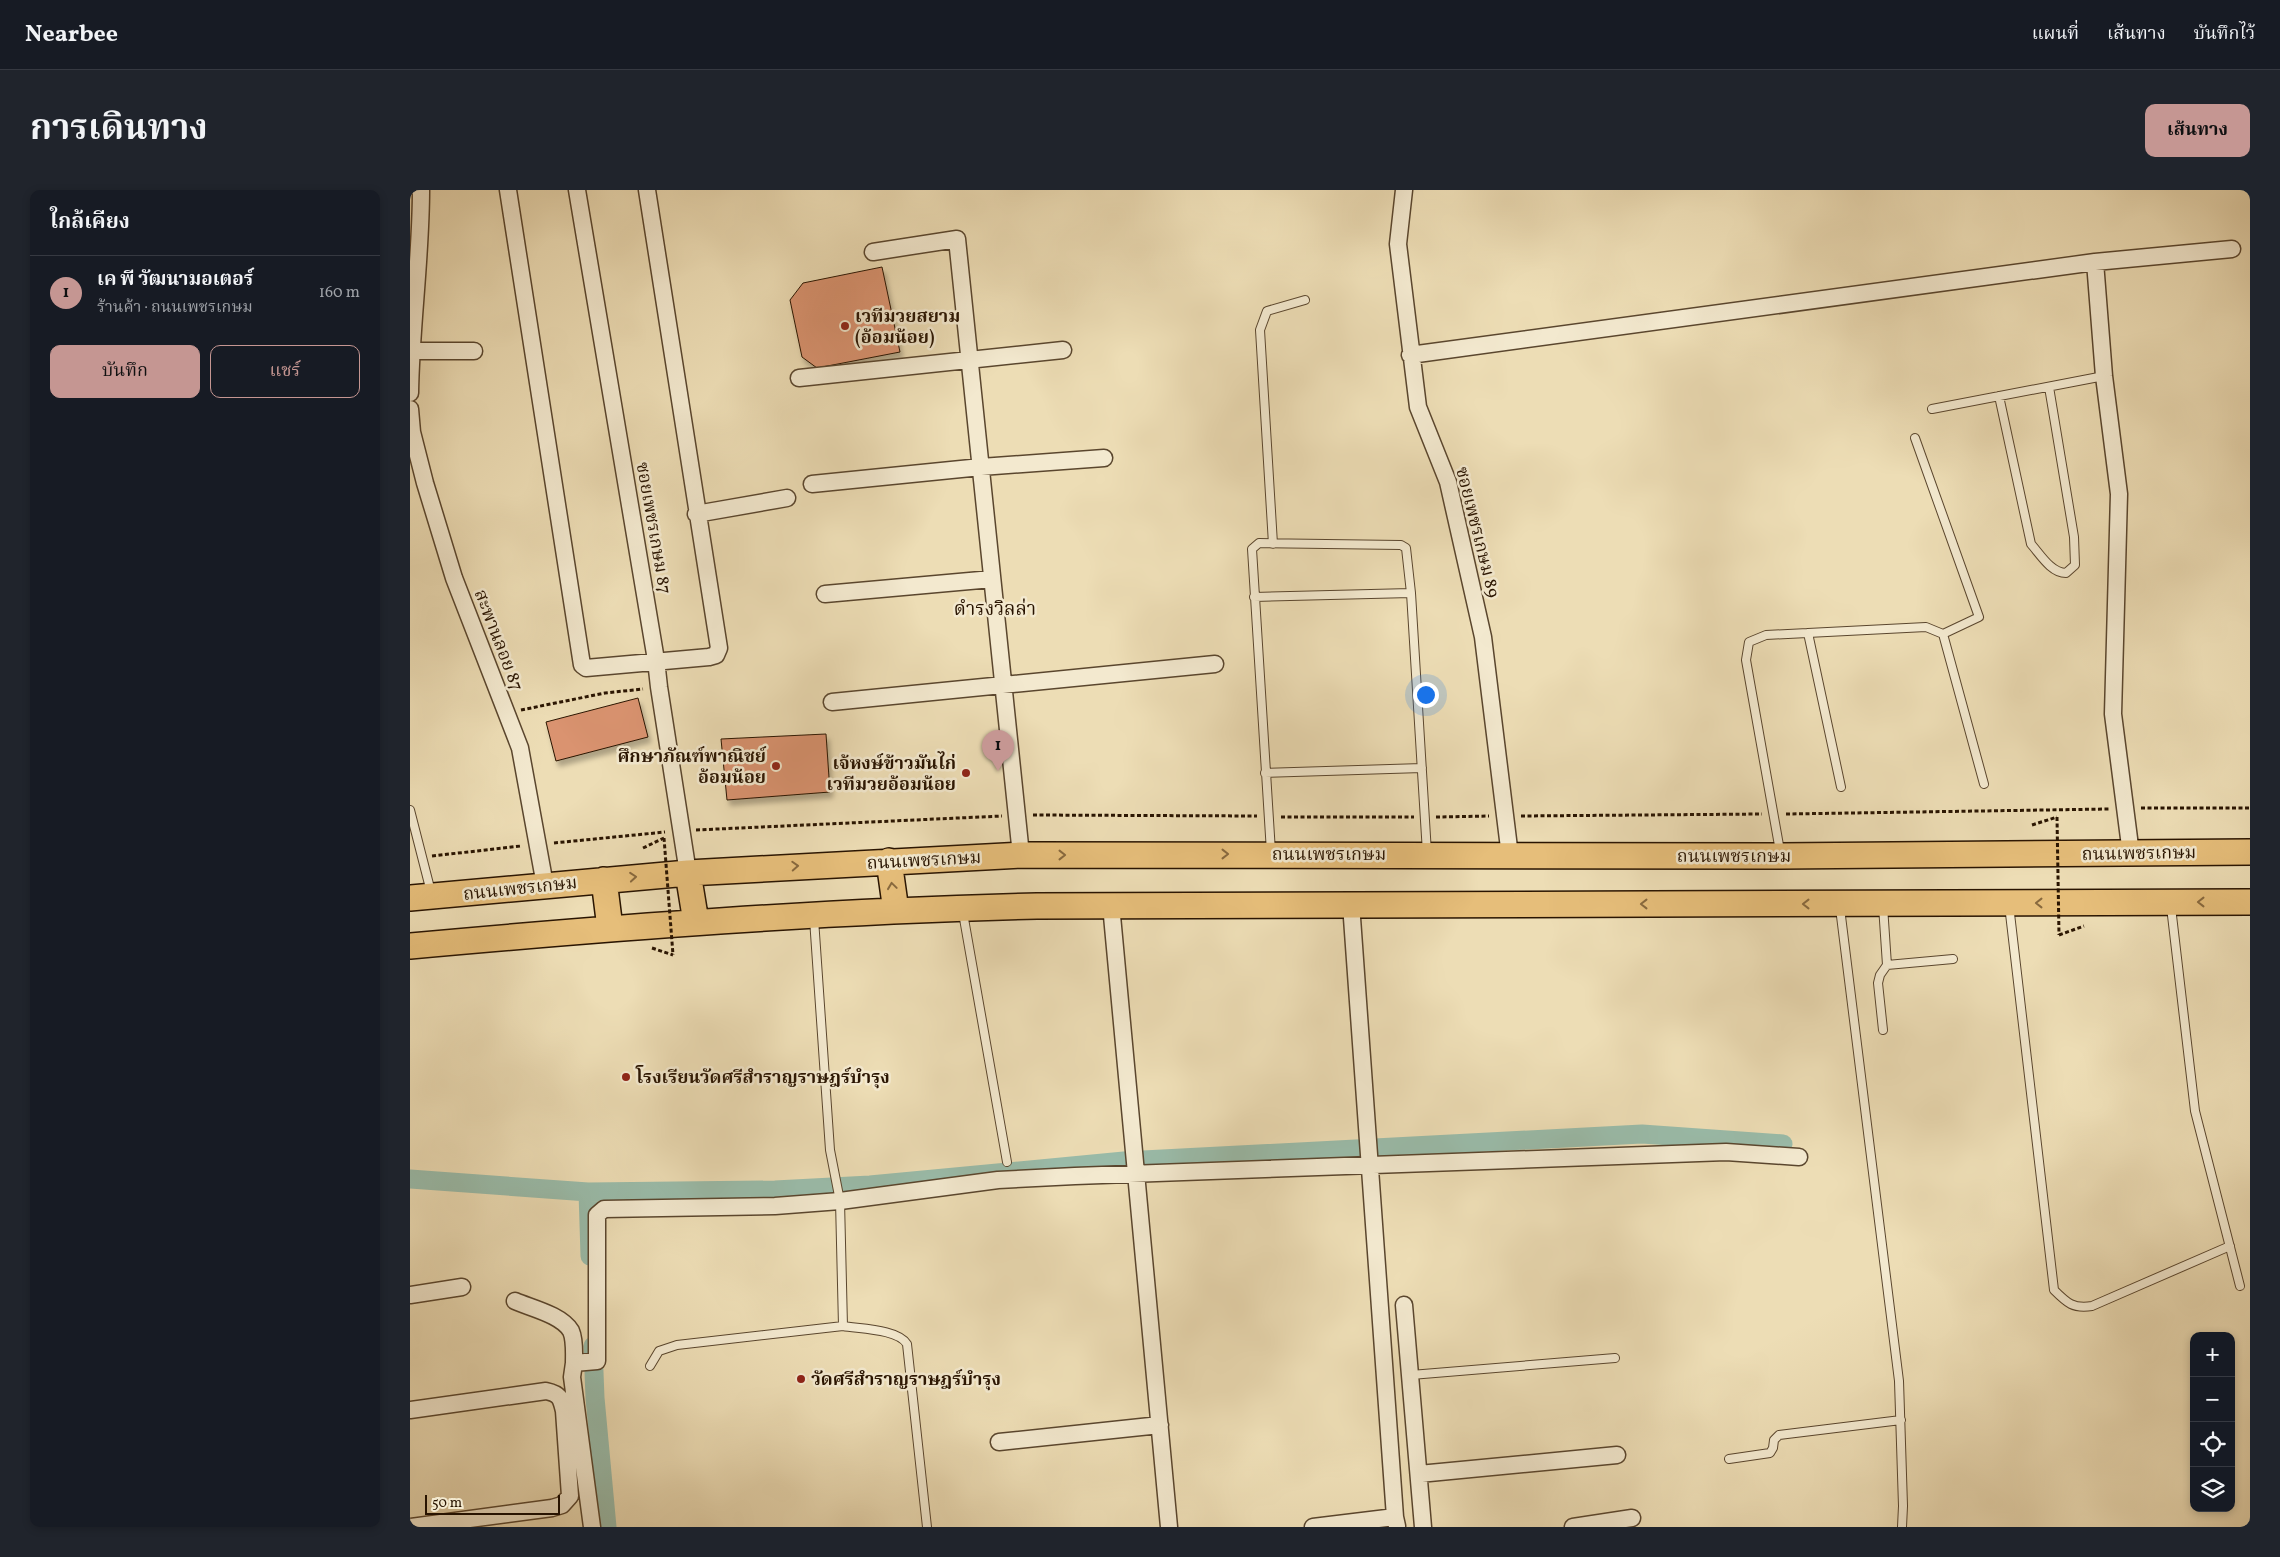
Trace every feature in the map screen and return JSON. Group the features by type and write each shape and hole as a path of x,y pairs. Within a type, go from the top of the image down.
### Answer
{"main road":[{"name":"ถนนเพชรเกษม","path":"421,897 688,873 1021,855 1781,856 2250,852"},
{"path":"889,861 896,911"},
{"path":"688,873 696,922"},
{"path":"604,880 610,928"},
{"path":"410,946 696,922 962,908 1111,905 2250,902"}],"street":[{"path":"410,393 411,341 420,254 421,190"},
{"path":"508,190 582,665 586,668 607,668 656,660 709,657 716,655 719,648 696,514 647,190"},
{"name":"ซอยเพชรเกษม 87","path":"577,190 656,660 688,873"},
{"name":"ซอยเพชรเกษม 89","path":"1404,190 1398,244 1410,355 1418,407 1448,482 1483,636 1510,856"},
{"path":"873,252 957,239 1021,855"},
{"path":"1410,355 2095,262 2232,249"},
{"path":"2095,262 2104,376 2119,494 2114,714 2131,854"},
{"path":"411,341 474,351"},
{"path":"799,378 1063,350"},
{"name":"สะพานลอย 87","path":"410,409 412,432 454,578 520,748 545,885"},
{"path":"812,484 981,467 1104,458"},
{"path":"696,514 787,498"},
{"path":"824,594 992,579"},
{"path":"832,702 1216,664"},
{"path":"1313,1527 1396,1522 1351,904"},
{"path":"1111,905 1138,1173 1169,1527"},
{"path":"576,1363 596,1362 598,1213 604,1209 766,1206 998,1180 1138,1173 1726,1152 1799,1157"},
{"path":"410,1294 462,1287"},
{"path":"515,1301 554,1318 571,1332 576,1363 572,1377 592,1527"},
{"path":"1404,1305 1423,1527"},
{"path":"410,1410 546,1392 557,1394 562,1398 564,1411 570,1496 562,1505 552,1508 410,1526"},
{"path":"1000,1442 1160,1425"},
{"path":"1419,1474 1617,1455"},
{"path":"1573,1527 1632,1518"}],"lane":[{"path":"1273,544 1260,330 1267,311 1305,300"},
{"path":"1932,409 2104,376"},
{"path":"1999,396 2031,544 2047,563 2061,573 2066,573 2075,565 2074,537 2054,428 2049,387"},
{"path":"1781,856 1746,660 1749,642 1766,635 1926,627 1943,634 1979,617 1915,438"},
{"path":"1271,854 1252,549 1259,543 1400,545 1408,552 1427,855"},
{"path":"1254,597 1411,593"},
{"path":"1808,633 1841,787"},
{"path":"1943,634 1984,784"},
{"path":"1265,773 1422,768"},
{"path":"410,810 422,856 421,897"},
{"path":"2171,902 2195,1112 2240,1286"},
{"path":"2009,903 2054,1290 2073,1306 2078,1308 2092,1306 2230,1246"},
{"path":"1840,904 1898,1372 1901,1420 1902,1527"},
{"path":"1883,904 1887,965 1880,975 1878,982 1883,1030"},
{"path":"962,908 1007,1162"},
{"path":"814,915 830,1150 839,1198 843,1326"},
{"path":"1887,965 1953,959"},
{"path":"650,1366 659,1351 677,1345 843,1326 890,1333 903,1339 908,1344 927,1527"},
{"path":"1411,1375 1615,1358"},
{"path":"1729,1459 1770,1453 1774,1448 1774,1440 1779,1435 1901,1420"}],"path":[{"path":"505,713 605,693 659,687"},
{"path":"422,856 732,826 1016,815 1425,817 2250,808"},
{"path":"2032,825 2057,817 2060,935 2084,926"},
{"path":"643,848 664,838 673,955 651,948"}],"building":[{"name":"เวทีมวยสยาม (อ้อมน้อย)","path":"882,267 900,352 817,368 802,357 790,300 803,283"},
{"path":"638,698 648,737 556,761 546,722"},
{"name":"ศึกษาภัณฑ์พาณิชย์ อ้อมน้อย","path":"826,734 830,792 727,800 721,739"}],"waterway":[{"path":"410,1179 588,1192 775,1190 870,1185 1124,1161 1642,1134 1783,1144"},
{"path":"588,1192 590,1256"},
{"path":"593,1346 595,1398 607,1527"}],"place":[{"name":"เวทีมวยสยาม (อ้อมน้อย)","path":"845,326"},
{"name":"ศึกษาภัณฑ์พาณิชย์ อ้อมน้อย","path":"776,766"},
{"name":"เค พี วัฒนามอเตอร์","path":"998,771"},
{"name":"เจ้หงษ์ข้าวมันไก่ เวทีมวยอ้อมน้อย","path":"966,773"},
{"name":"โรงเรียนวัดศรีสําราญราษฎร์บํารุง","path":"626,1077"},
{"name":"วัดศรีสําราญราษฎร์บํารุง","path":"801,1379"}],"district":[{"name":"ดำรงวิลล่า","path":"995,608"}]}
